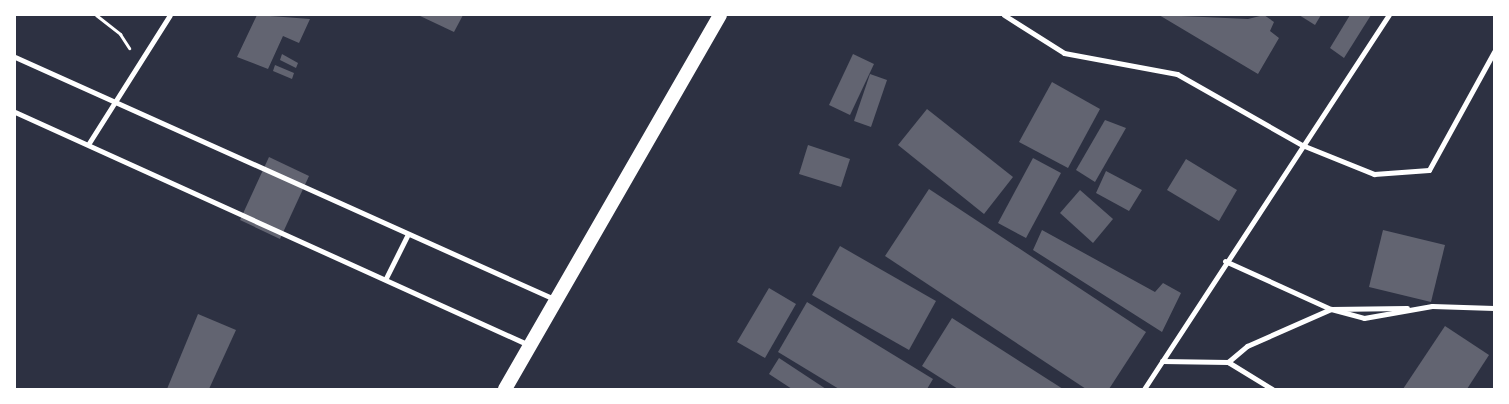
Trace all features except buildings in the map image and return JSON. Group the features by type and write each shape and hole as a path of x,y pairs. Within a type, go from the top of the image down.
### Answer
{"highway":[{"path":"505,389 554,299 720,15"}],"street":[{"path":"89,143 139,68 170,15"},
{"path":"1004,15 1064,53 1177,74 1302,146 1374,174 1429,170 1494,52"},
{"path":"1144,389 1225,261 1389,15"},
{"path":"15,57 407,236 554,299"},
{"path":"15,112 89,143 386,278 529,346"},
{"path":"386,278 407,236"},
{"path":"1225,261 1331,309 1364,318 1432,306 1494,308"},
{"path":"1228,362 1247,346 1331,309 1414,308 1364,318"},
{"path":"1162,361 1228,362 1272,389"}],"path":[{"path":"96,15 120,34 139,68"}]}
